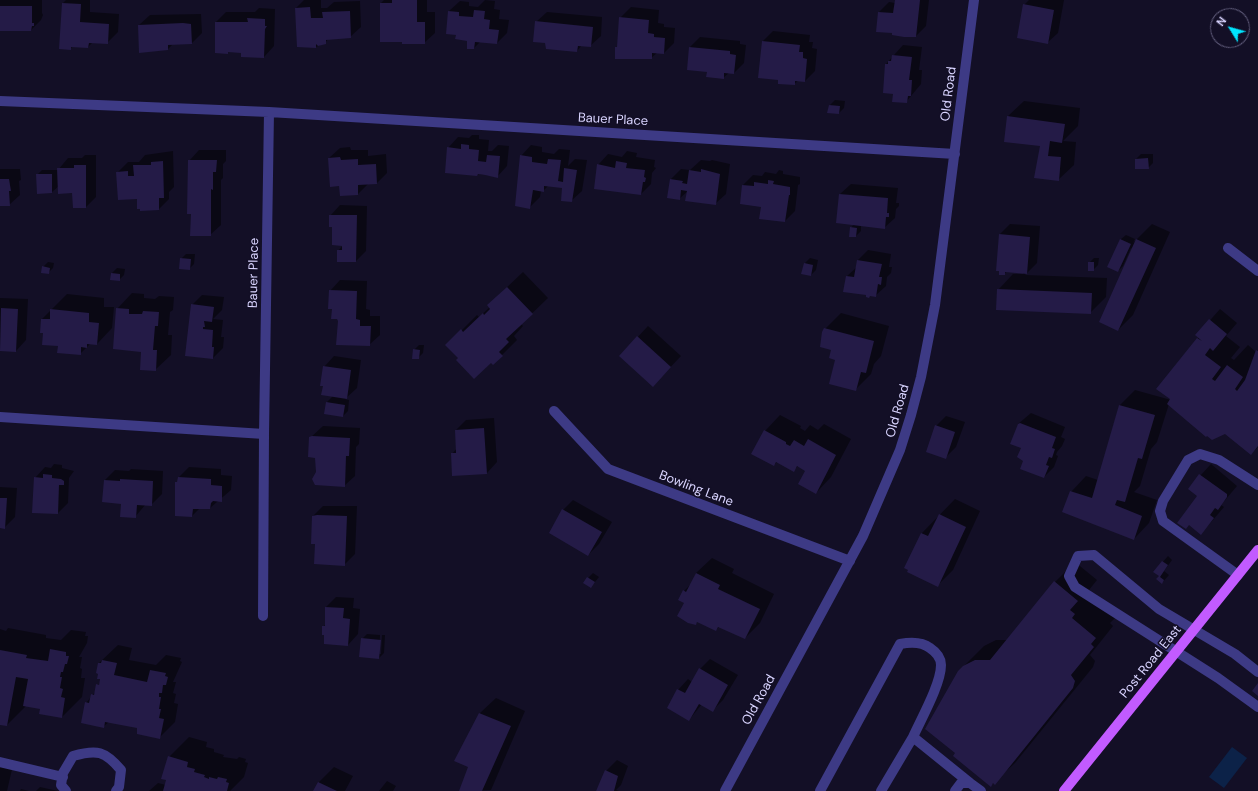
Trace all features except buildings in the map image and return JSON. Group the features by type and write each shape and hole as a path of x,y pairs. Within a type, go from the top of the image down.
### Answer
{"main road":[{"name":"Post Road East","path":"1064,791 1258,550"}],"street":[{"name":"Old Road","path":"725,791 850,561 875,509 900,450 921,377 935,305 974,0"},
{"name":"Bauer Place","path":"0,100 269,112 955,154"},
{"name":"Bauer Place","path":"263,616 269,112"},
{"path":"1228,248 1258,271"},
{"name":"Bowling Lane","path":"554,411 608,469 850,561"},
{"path":"0,417 264,434"},
{"path":"1238,575 1163,521 1160,511 1163,501 1188,460 1200,454 1219,460 1258,485"},
{"path":"1258,672 1235,654 1159,609 1094,555 1078,556 1069,576 1075,587 1218,678 1258,707"},
{"path":"820,791 900,644 911,642 926,645 938,654 941,665 936,684 914,737 881,791"},
{"path":"914,737 981,791"},
{"path":"66,791 61,784 63,773 74,756 90,751 109,756 121,770 119,787 116,791"},
{"path":"0,762 62,777"},
{"path":"955,791 961,783 970,783"}],"water":[{"path":"1232,747 1247,758 1224,788 1209,777"}]}
